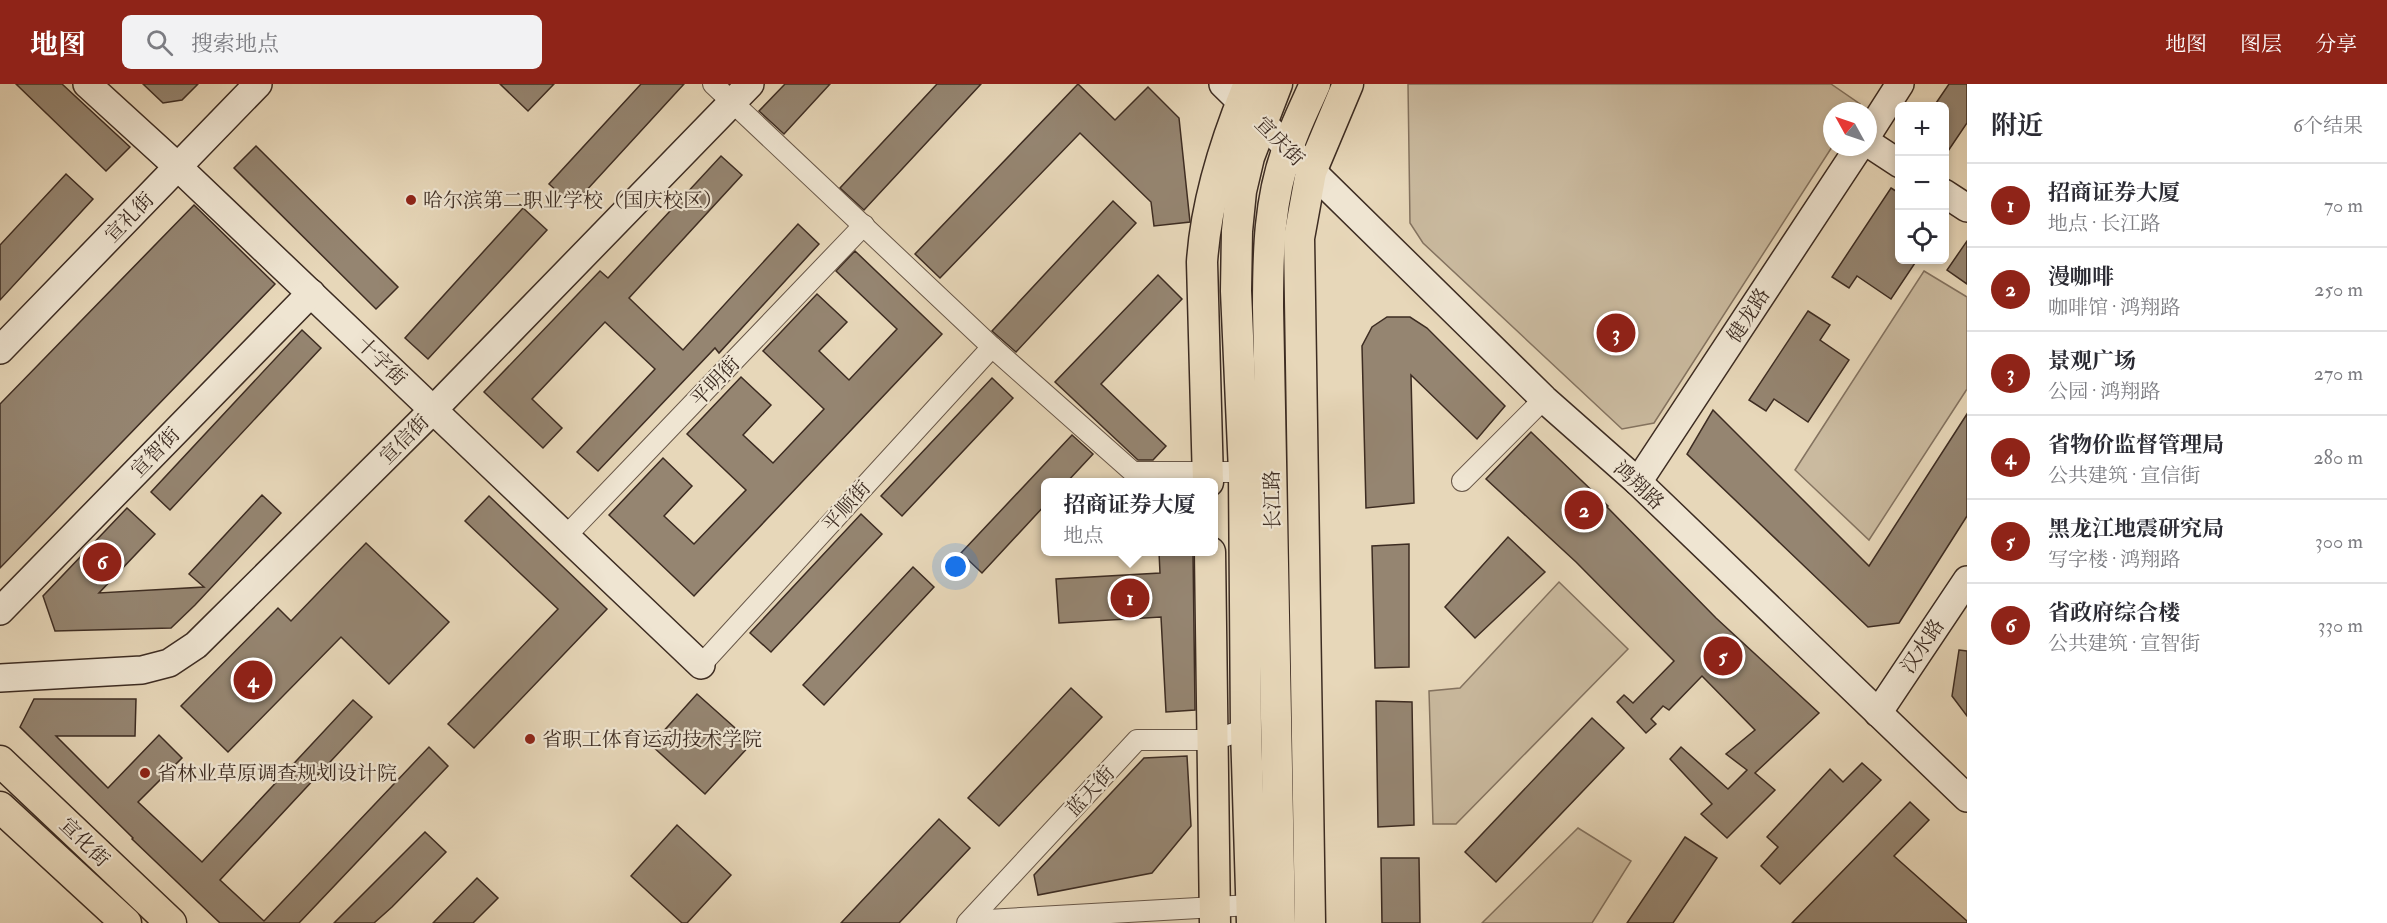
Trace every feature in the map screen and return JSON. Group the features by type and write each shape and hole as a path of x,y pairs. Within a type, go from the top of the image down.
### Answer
{"main road":[{"name":"长江路","path":"1251,914 1246,729 1244,472 1236,291 1241,191 1249,157 1244,98 1277,84"},
{"name":"长江路","path":"1280,923 1268,263 1272,209 1288,148 1315,84"},
{"path":"1310,923 1298,264 1302,214 1311,172 1348,84"},
{"path":"1208,477 1202,262 1204,232 1209,203 1244,98"},
{"path":"1210,556 1215,915"},
{"name":"宣化街","path":"0,761 171,923"},
{"name":"宣化街","path":"0,807 126,923"}],"street":[{"name":"十字街","path":"87,84 178,167 701,665"},
{"name":"宣礼街","path":"0,350 258,84"},
{"path":"713,84 741,94 864,225 992,347 1133,472 1208,477 1244,472"},
{"path":"1877,120 1900,84"},
{"name":"宣信街","path":"0,678 142,670 169,663 196,645 433,410 741,94"},
{"name":"宣庆街","path":"1244,98 1311,172"},
{"path":"1877,149 1895,161"},
{"name":"健龙路","path":"1638,482 1853,156"},
{"name":"鸿翔路","path":"1311,172 1544,399 1638,482 1967,798"},
{"path":"1949,197 1967,208"},
{"name":"平明街","path":"566,536 864,225"},
{"name":"宣智街","path":"0,611 311,293"},
{"name":"平顺街","path":"701,665 992,347"},
{"path":"1462,481 1544,399"},
{"name":"汉水路","path":"1885,719 1967,580"},
{"name":"汉水路","path":"1885,719 1967,614"},
{"name":"蓝天街","path":"968,922 1137,740 1214,740 1246,729"},
{"path":"968,922 1251,914"}],"shaded area":[{"path":"1408,84 1831,84 1857,102 1823,102 1823,156 1826,156 1654,423 1622,429 1423,243 1410,223"},
{"path":"1924,271 1967,297 1967,389 1869,540 1795,470"},
{"path":"1559,582 1628,649 1456,824 1433,824 1429,691 1460,688"},
{"path":"1578,828 1631,861 1592,923 1482,923"}],"building":[{"path":"16,84 62,84 130,147 106,171"},
{"path":"143,84 198,84 182,100 163,103"},
{"path":"500,84 554,84 528,111"},
{"path":"641,84 684,84 573,205 549,184"},
{"path":"785,84 830,84 784,134 759,111"},
{"path":"937,84 981,84 864,210 840,188"},
{"path":"1078,84 1115,120 1148,87 1179,118 1190,222 1154,226 1151,202 1080,133 940,278 915,254"},
{"path":"1949,84 1967,84 1967,123 1949,150 1949,102 1937,102"},
{"path":"256,146 398,287 376,309 234,168"},
{"path":"721,156 742,175 629,298 683,350 798,224 819,244 719,353 715,348 598,471 577,452 655,369 605,322 532,399 562,428 543,448 484,392 600,271 608,278"},
{"path":"66,174 93,199 0,300 0,245"},
{"path":"1891,188 1895,190 1895,264 1914,264 1891,299 1857,276 1849,288 1832,277"},
{"path":"1113,201 1136,223 1016,352 992,331"},
{"path":"194,205 275,284 0,568 0,404"},
{"path":"523,208 547,230 428,359 405,338"},
{"path":"1967,241 1967,284 1947,270"},
{"path":"855,251 942,334 694,596 609,515 663,458 692,486 664,516 694,544 746,490 687,434 741,377 771,405 743,435 773,463 824,409 763,351 817,294 847,322 819,351 849,380 897,329 836,271"},
{"path":"1158,275 1182,299 1101,384 1166,446 1153,460 1138,460 1055,382"},
{"path":"1808,311 1830,325 1820,340 1849,360 1808,422 1774,399 1766,411 1749,400"},
{"path":"1387,317 1410,317 1427,328 1505,406 1477,439 1411,375 1414,503 1366,508 1362,346 1372,327"},
{"path":"302,330 321,348 170,510 151,492"},
{"path":"992,378 1013,398 902,516 881,496"},
{"path":"1713,410 1869,566 1967,414 1967,516 1899,623 1868,627 1687,454"},
{"path":"1531,432 1608,506 1716,618 1819,713 1755,773 1775,790 1727,838 1701,814 1712,804 1670,759 1681,747 1728,789 1747,770 1726,754 1755,730 1702,676 1669,710 1663,706 1651,719 1656,724 1646,733 1617,702 1624,695 1633,703 1674,661 1576,562 1486,479"},
{"path":"1072,435 1093,454 1071,478 1041,478 1041,509 982,573 961,553"},
{"path":"262,495 281,513 171,628 55,631 43,596 127,508 155,534 99,593 204,587 189,574"},
{"path":"489,496 607,609 474,748 448,724 558,609 465,521"},
{"path":"861,514 882,534 771,652 750,633"},
{"path":"1508,537 1545,572 1475,638 1445,607"},
{"path":"366,543 449,622 389,684 341,637 228,752 181,706 278,608 291,621"},
{"path":"1409,544 1409,667 1375,668 1372,546"},
{"path":"1159,556 1193,556 1195,710 1166,712 1161,617 1059,623 1056,579 1160,573"},
{"path":"913,567 934,587 824,705 803,685"},
{"path":"1959,650 1967,651 1967,716 1952,696"},
{"path":"1071,688 1102,717 999,826 968,798"},
{"path":"697,694 752,743 705,794 651,745"},
{"path":"34,699 136,699 135,736 56,736 108,788 159,735 182,758 138,802 202,862 353,700 372,717 220,880 264,921 429,747 448,766 299,923 220,923 20,727"},
{"path":"1376,701 1412,702 1414,825 1378,827"},
{"path":"1592,718 1624,748 1496,882 1465,852"},
{"path":"1187,756 1191,826 1152,873 1038,895 1034,875 1144,758"},
{"path":"1862,763 1881,780 1780,884 1761,866 1778,847 1767,837 1830,769 1843,782"},
{"path":"1910,802 1929,820 1894,856 1967,923 1792,923"},
{"path":"939,819 970,848 899,923 841,923"},
{"path":"677,825 731,875 687,923 682,923 631,876"},
{"path":"425,832 446,852 392,907 374,923 334,923"},
{"path":"1685,837 1717,858 1673,923 1627,923"},
{"path":"1381,858 1419,858 1420,923 1382,923"},
{"path":"477,878 498,898 473,923 433,923"}],"place":[{"name":"哈尔滨第二职业学校（国庆校区）","path":"411,200"},
{"name":"景观广场","path":"1616,333"},
{"name":"漫咖啡","path":"1584,510"},
{"name":"省政府综合楼","path":"102,562"},
{"name":"招商证券大厦","path":"1130,598"},
{"name":"黑龙江地震研究局","path":"1723,656"},
{"name":"省物价监督管理局","path":"253,680"},
{"name":"省职工体育运动技术学院","path":"530,739"},
{"name":"省林业草原调查规划设计院","path":"145,773"}]}
